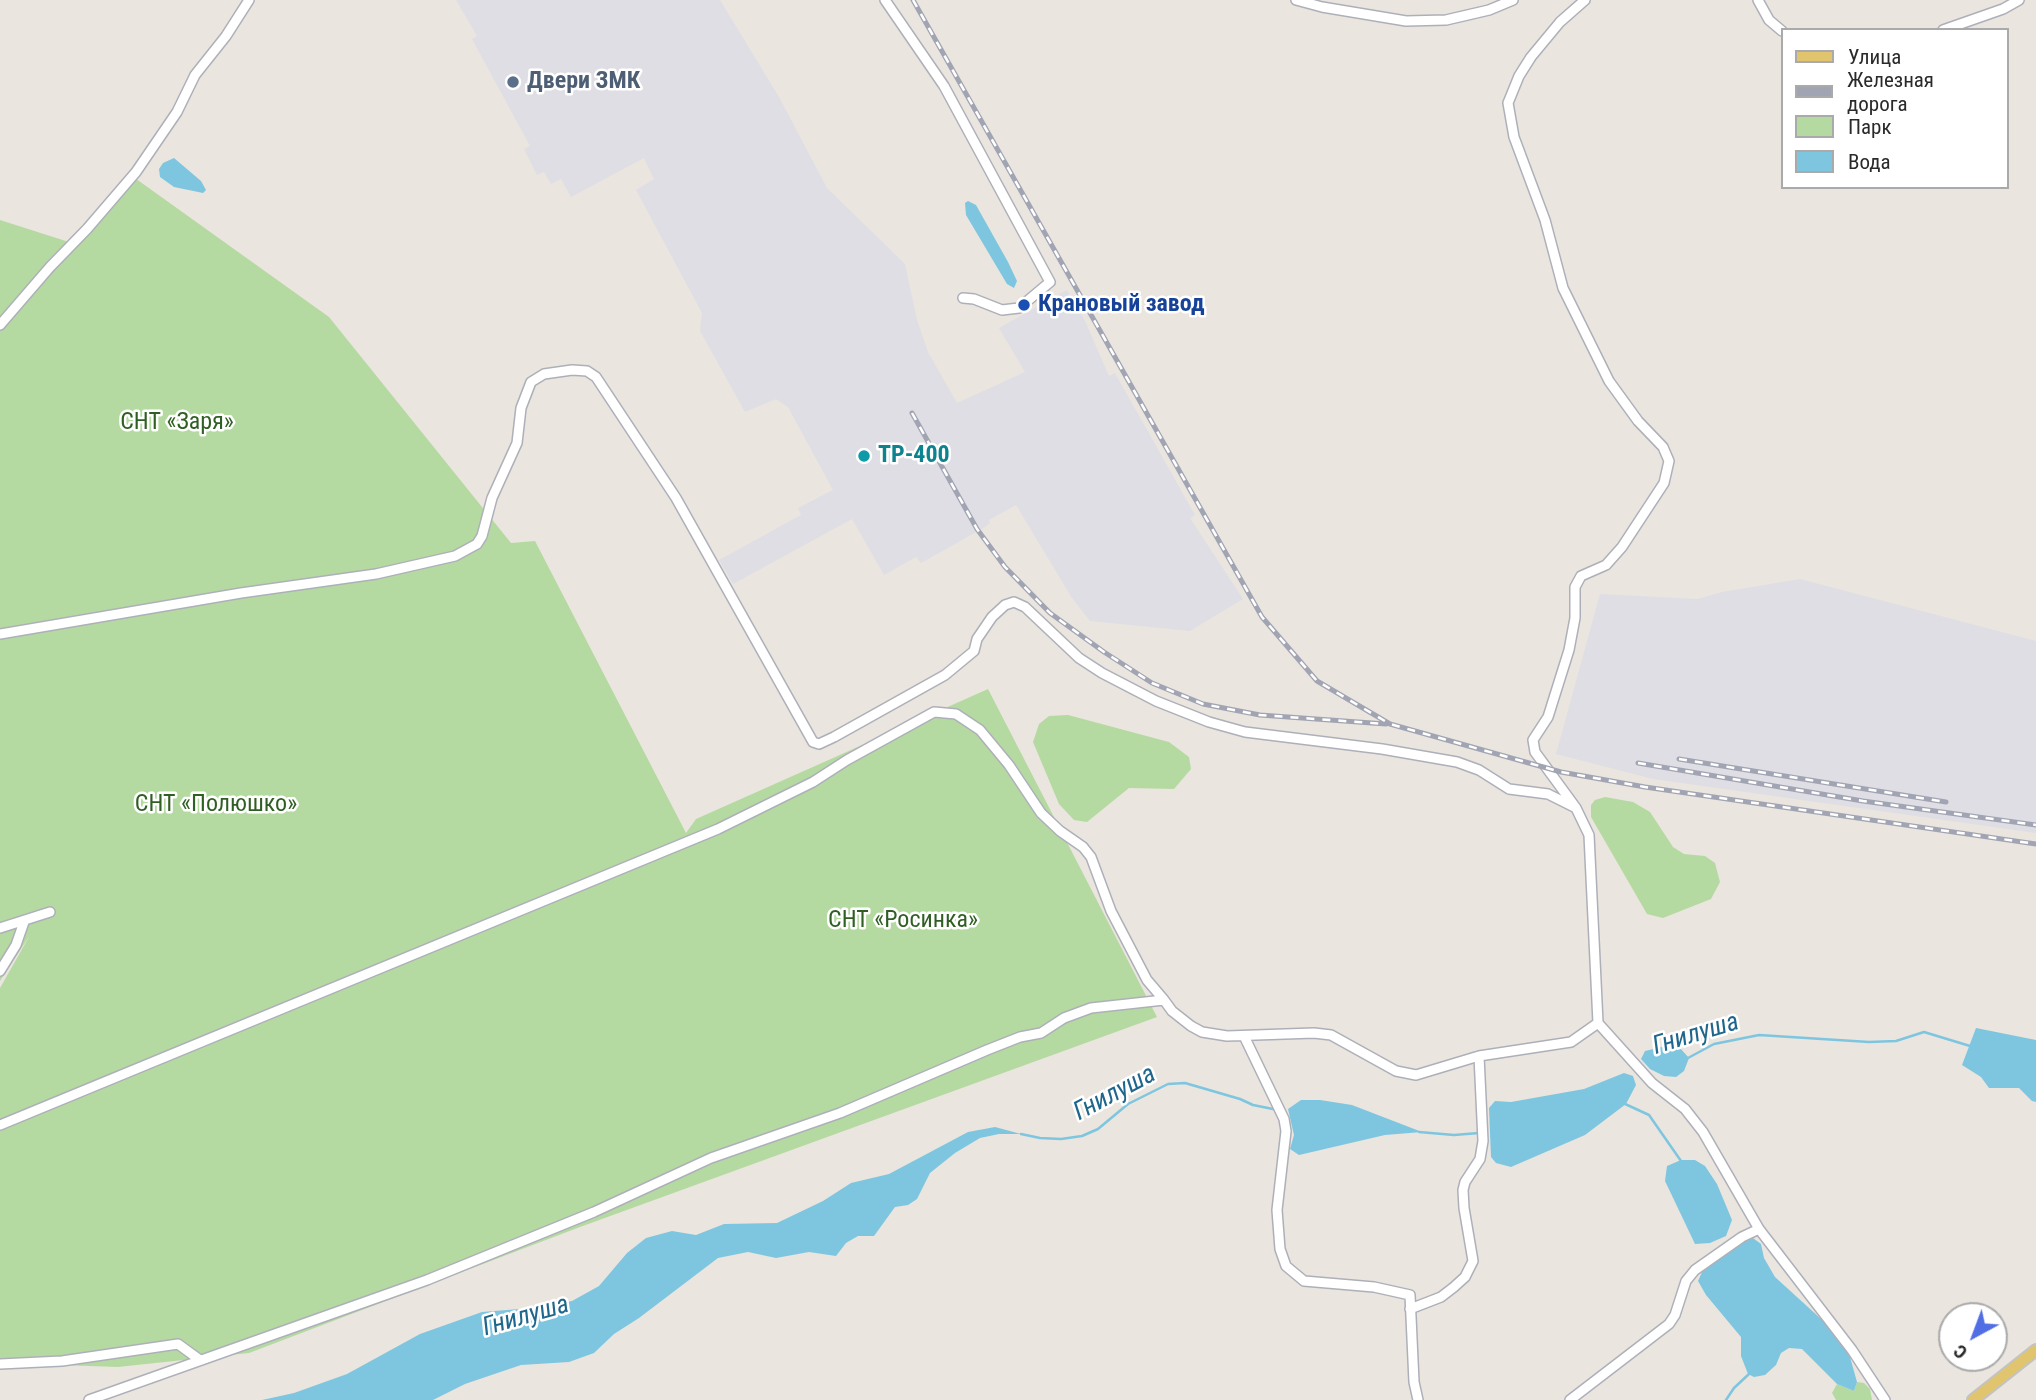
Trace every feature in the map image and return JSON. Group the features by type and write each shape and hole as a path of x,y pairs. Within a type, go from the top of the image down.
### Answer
{"main road":[{"path":"1973,1400 2036,1350"}],"street":[{"path":"0,325 136,172 177,111 195,75 226,36 249,0"},
{"path":"885,0 944,86 1051,282 1019,308 1002,310 974,299 963,298"},
{"path":"1296,0 1406,21 1446,20 1489,10 1513,0"},
{"path":"1585,0 1560,22 1519,76 1508,103 1514,136 1545,220 1563,288 1609,381 1638,421 1663,447 1669,461 1664,482 1622,547 1606,565 1581,576 1575,587 1575,618 1569,650 1548,717 1534,740 1535,752 1576,808 1589,835 1598,1023 1652,1083 1685,1109 1703,1132 1759,1229 1852,1350 1885,1400"},
{"path":"1758,0 1769,20 1780,29"},
{"path":"1949,28 2003,9 2019,0"},
{"path":"0,634 241,593 371,575 454,556 477,544 481,536 492,498 517,443 521,408 531,382 544,374 587,371 596,377 676,498 813,742 819,744 827,741 945,675 974,651 977,639 992,617 1005,605 1014,602 1025,607 1079,658 1102,673 1156,701 1209,722 1245,732 1457,761 1479,770 1509,789 1548,794 1576,808"},
{"path":"0,1125 719,829 813,782 934,712 956,714 980,730 1009,765 1041,813 1083,847 1091,857 1111,911 1147,980 1172,1011 1202,1032 1227,1036 1314,1033 1331,1035 1396,1071 1416,1075 1479,1056 1571,1042 1598,1023"},
{"path":"0,928 50,912"},
{"path":"0,971 16,945 23,922"},
{"path":"89,1400 427,1280 594,1212 711,1158 841,1113 987,1050 1020,1037 1041,1033 1064,1018 1091,1008 1164,1000"},
{"path":"1244,1036 1284,1119 1286,1131 1277,1210 1280,1249 1286,1266 1304,1280 1374,1287 1410,1295 1414,1382 1418,1400"},
{"path":"1410,1309 1441,1297 1465,1277 1474,1261 1463,1190 1480,1159 1483,1141 1479,1056"},
{"path":"1570,1400 1669,1324 1675,1315 1686,1281 1695,1270 1742,1237 1759,1229"},
{"path":"0,1364 62,1361 178,1343 200,1360"}],"shaded area":[{"path":"456,0 720,0 779,97 827,188 905,264 917,320 928,352 957,403 1025,372 999,328 1067,290 1085,321 1109,376 1115,373 1195,515 1190,518 1243,599 1190,631 1090,621 1072,598 1016,505 989,520 990,523 985,527 921,563 916,557 884,575 852,519 733,584 719,560 801,515 798,508 833,490 788,407 776,399 745,412 700,331 702,313 636,190 654,179 644,158 571,197 561,179 551,184 544,172 537,175 524,149 530,146 472,39 477,36"},
{"path":"1800,579 2036,641 2036,833 1653,779 1556,754 1600,594 1698,599 1722,592"}],"green space":[{"path":"132,176 329,317 511,543 535,541 686,833 696,819 988,689 1157,1017 580,1227 249,1353 118,1367 0,1363 0,988 30,935 0,981 0,220 72,243"},
{"path":"1068,715 1169,742 1189,757 1191,769 1174,789 1129,788 1087,822 1074,820 1059,804 1033,742 1039,724 1049,716"},
{"path":"1605,797 1633,802 1650,812 1673,847 1684,854 1705,856 1715,863 1720,882 1711,899 1663,918 1647,914 1591,817 1591,805 1595,800"},
{"path":"1857,1382 1864,1383 1870,1389 1872,1400 1836,1400 1832,1393 1837,1384 1854,1391"}],"water":[{"path":"174,158 201,181 206,190 203,193 174,187 160,177 159,169 163,163"},
{"path":"968,201 976,205 1008,262 1017,281 1014,288 1007,284 966,215 965,203"},
{"path":"1976,1028 2036,1040 2036,1102 2019,1088 1989,1088 1981,1077 1962,1065"},
{"path":"1662,1047 1680,1048 1689,1058 1684,1071 1676,1077 1664,1076 1650,1069 1641,1059 1645,1051"},
{"path":"1624,1073 1633,1076 1636,1085 1626,1104 1585,1135 1511,1167 1496,1163 1491,1157 1489,1108 1495,1101 1511,1102 1584,1089"},
{"path":"1301,1100 1352,1105 1422,1132 1385,1135 1299,1155 1290,1149 1294,1135 1288,1109"},
{"path":"995,1127 1021,1134 999,1134 980,1138 955,1153 930,1173 917,1199 908,1205 895,1207 874,1236 858,1236 846,1243 836,1256 809,1252 776,1258 748,1252 718,1258 614,1334 594,1353 569,1362 521,1365 465,1384 433,1400 262,1400 294,1393 347,1374 420,1334 482,1312 572,1301 599,1286 627,1253 646,1238 672,1231 696,1235 724,1224 777,1223 823,1201 851,1183 889,1174 968,1132"},
{"path":"1681,1160 1695,1160 1705,1166 1717,1184 1732,1220 1726,1236 1710,1243 1695,1244 1665,1181 1667,1166"},
{"path":"1753,1238 1761,1244 1764,1258 1775,1277 1831,1328 1850,1357 1857,1382 1854,1391 1837,1384 1802,1349 1789,1348 1781,1353 1776,1365 1765,1375 1754,1377 1748,1374 1741,1356 1741,1337 1706,1295 1698,1281 1702,1272 1743,1242"}],"waterway":[{"name":"Гнилуша","path":"1688,1058 1714,1044 1759,1035 1869,1042 1896,1041 1924,1032 1970,1046"},
{"name":"Гнилуша","path":"1021,1134 1061,1139 1082,1136 1098,1129 1128,1104 1168,1084 1185,1083 1253,1105 1278,1110"},
{"path":"1623,1103 1649,1115 1681,1161"},
{"name":"Гнилуша","path":"1419,1132 1454,1135 1479,1133"},
{"path":"1726,1400 1749,1374"}],"railway":[{"path":"913,0 1262,617 1317,681 1390,724 1561,772 1645,787 2036,844"},
{"path":"912,413 977,529 1005,567 1050,613 1104,652 1152,683 1203,704 1260,715 1386,724"},
{"path":"1679,759 1946,802"},
{"path":"1638,763 1863,801 2036,825"}],"place":[{"name":"Двери ЗМК","path":"513,82"},
{"name":"Крановый завод","path":"1024,305"},
{"name":"ТР-400","path":"864,456"}],"park label":[{"name":"СНТ «Заря»","path":"177,423"},
{"name":"СНТ «Полюшко»","path":"216,805"},
{"name":"СНТ «Росинка»","path":"903,921"}]}
